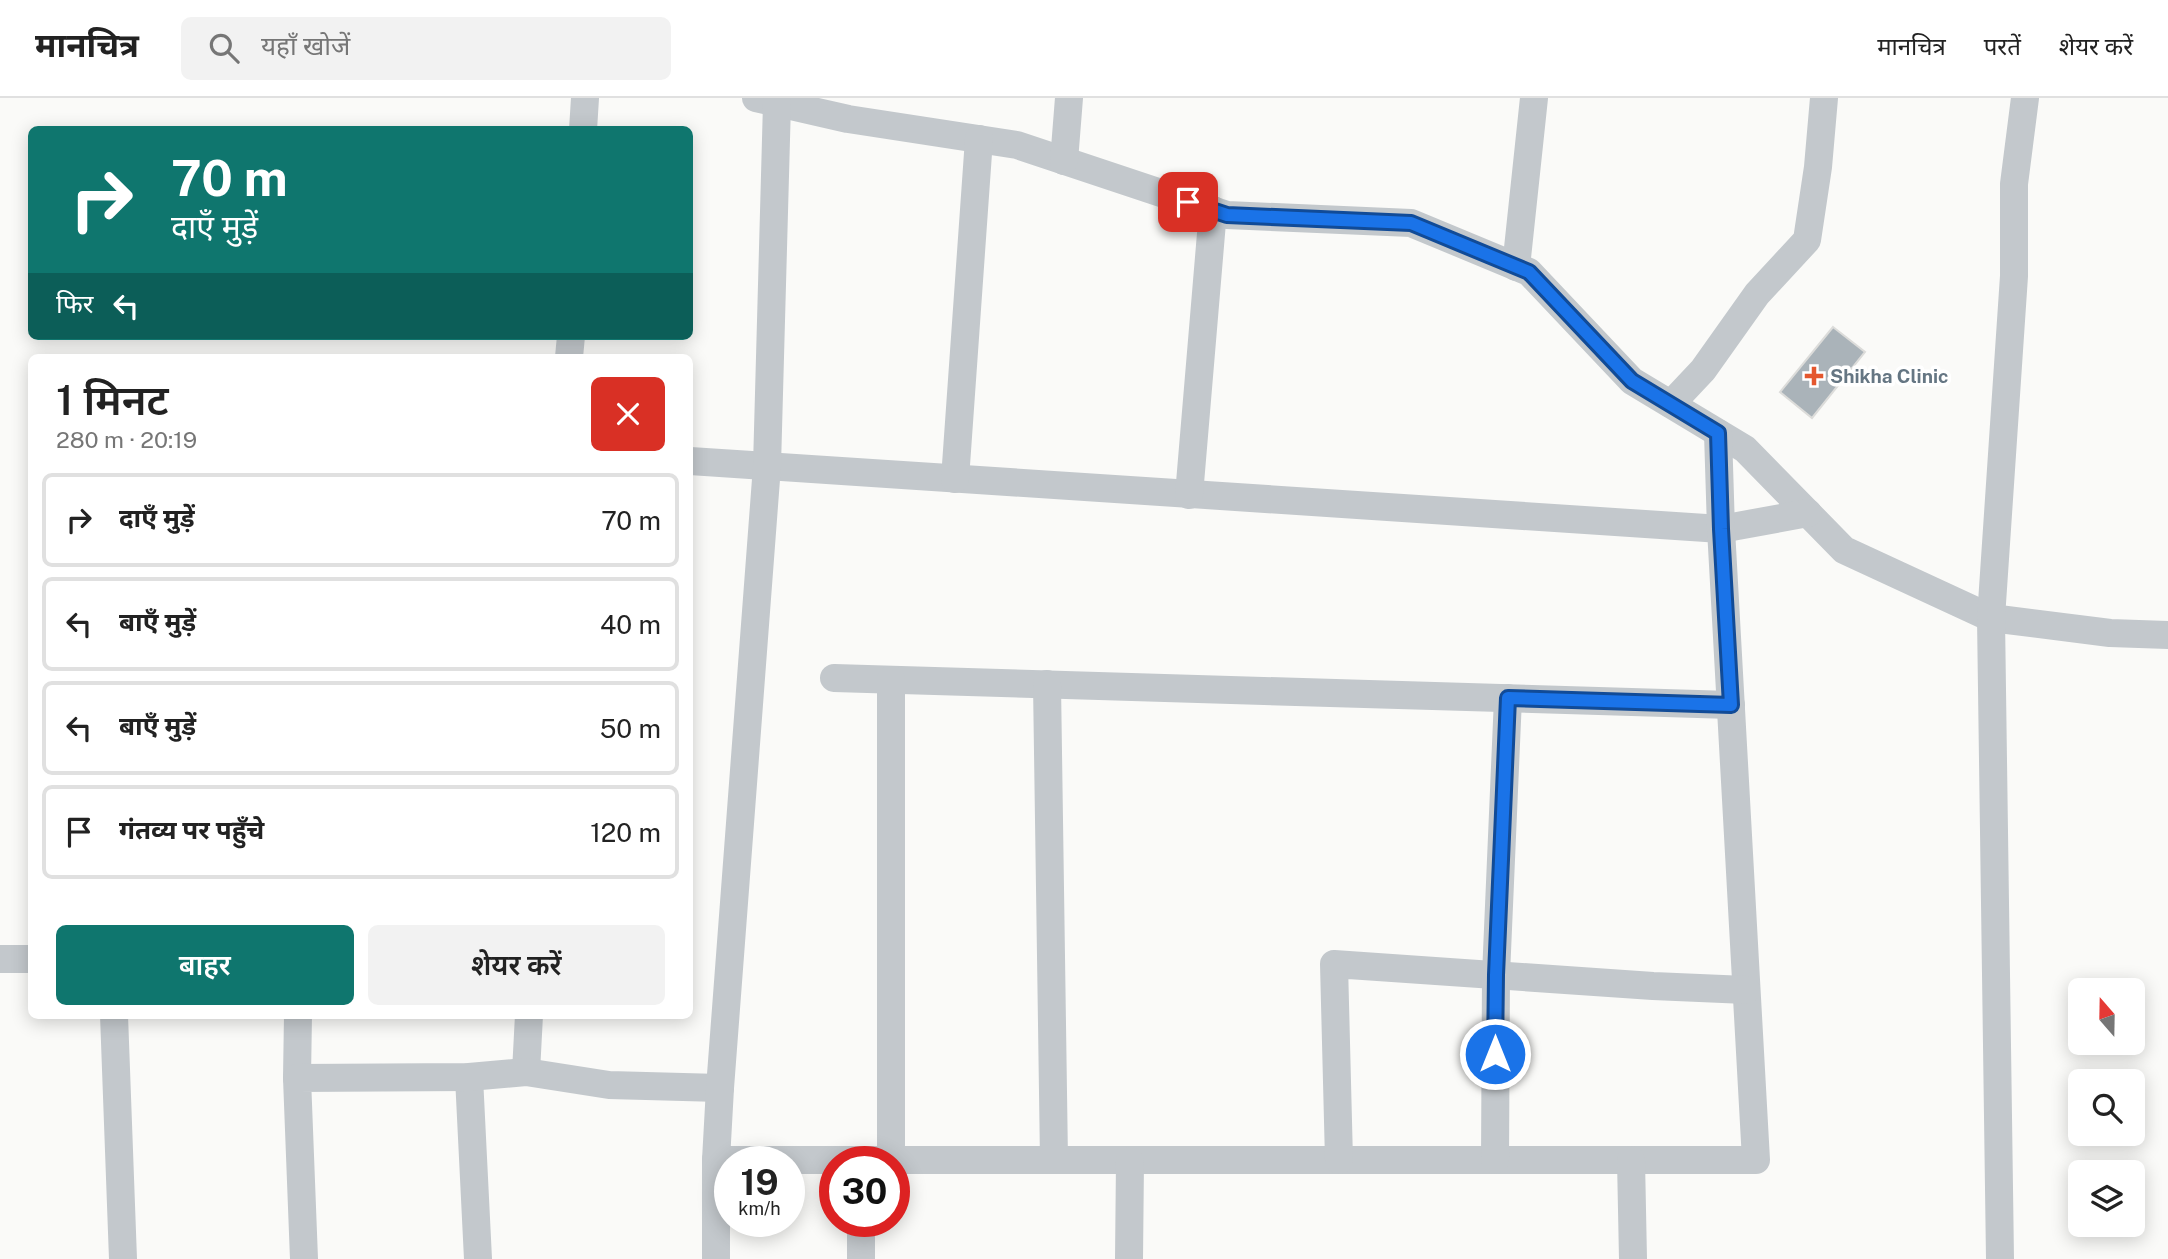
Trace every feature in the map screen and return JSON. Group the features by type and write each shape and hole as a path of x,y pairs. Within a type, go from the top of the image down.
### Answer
{"street":[{"path":"583,126 585,98"},
{"path":"1063,161 1069,98"},
{"path":"1516,267 1534,98"},
{"path":"1671,404 1703,370 1758,294 1808,240 1825,98"},
{"path":"2000,1259 1991,618 2014,276 2014,184 2025,98"},
{"path":"717,1146 767,466 767,100 839,107 1017,145 1227,215 1411,223 1529,272 1632,381 1745,449 1844,550 1991,618 2110,633 2168,635"},
{"path":"955,479 979,139"},
{"path":"1189,495 1213,210"},
{"path":"910,1161 1756,1160 1718,433"},
{"path":"693,461 1721,529 1808,513"},
{"path":"834,678 1731,705"},
{"path":"891,680 891,1146"},
{"path":"1047,684 1054,1160"},
{"path":"1495,1160 1496,975 1508,698"},
{"path":"0,959 28,959"},
{"path":"1339,1160 1334,964 1436,973 1746,989"},
{"path":"114,1019 123,1259"},
{"path":"298,1019 297,1078 303,1259"},
{"path":"526,1072 529,1019"},
{"path":"297,1078 469,1077 526,1072 609,1085 720,1088"},
{"path":"469,1077 478,1259"},
{"path":"1631,1160 1633,1259"},
{"path":"1129,1259 1130,1161"},
{"path":"716,1237 716,1259"},
{"path":"861,1237 861,1259"}],"building":[{"path":"1833,327 1865,352 1812,418 1780,392"}],"place":[{"name":"Shikha Clinic","path":"1814,376"}],"route":[{"path":"1188,202 1227,215 1411,223 1529,272 1632,381 1718,433 1731,705 1508,698 1495,1054"}]}
